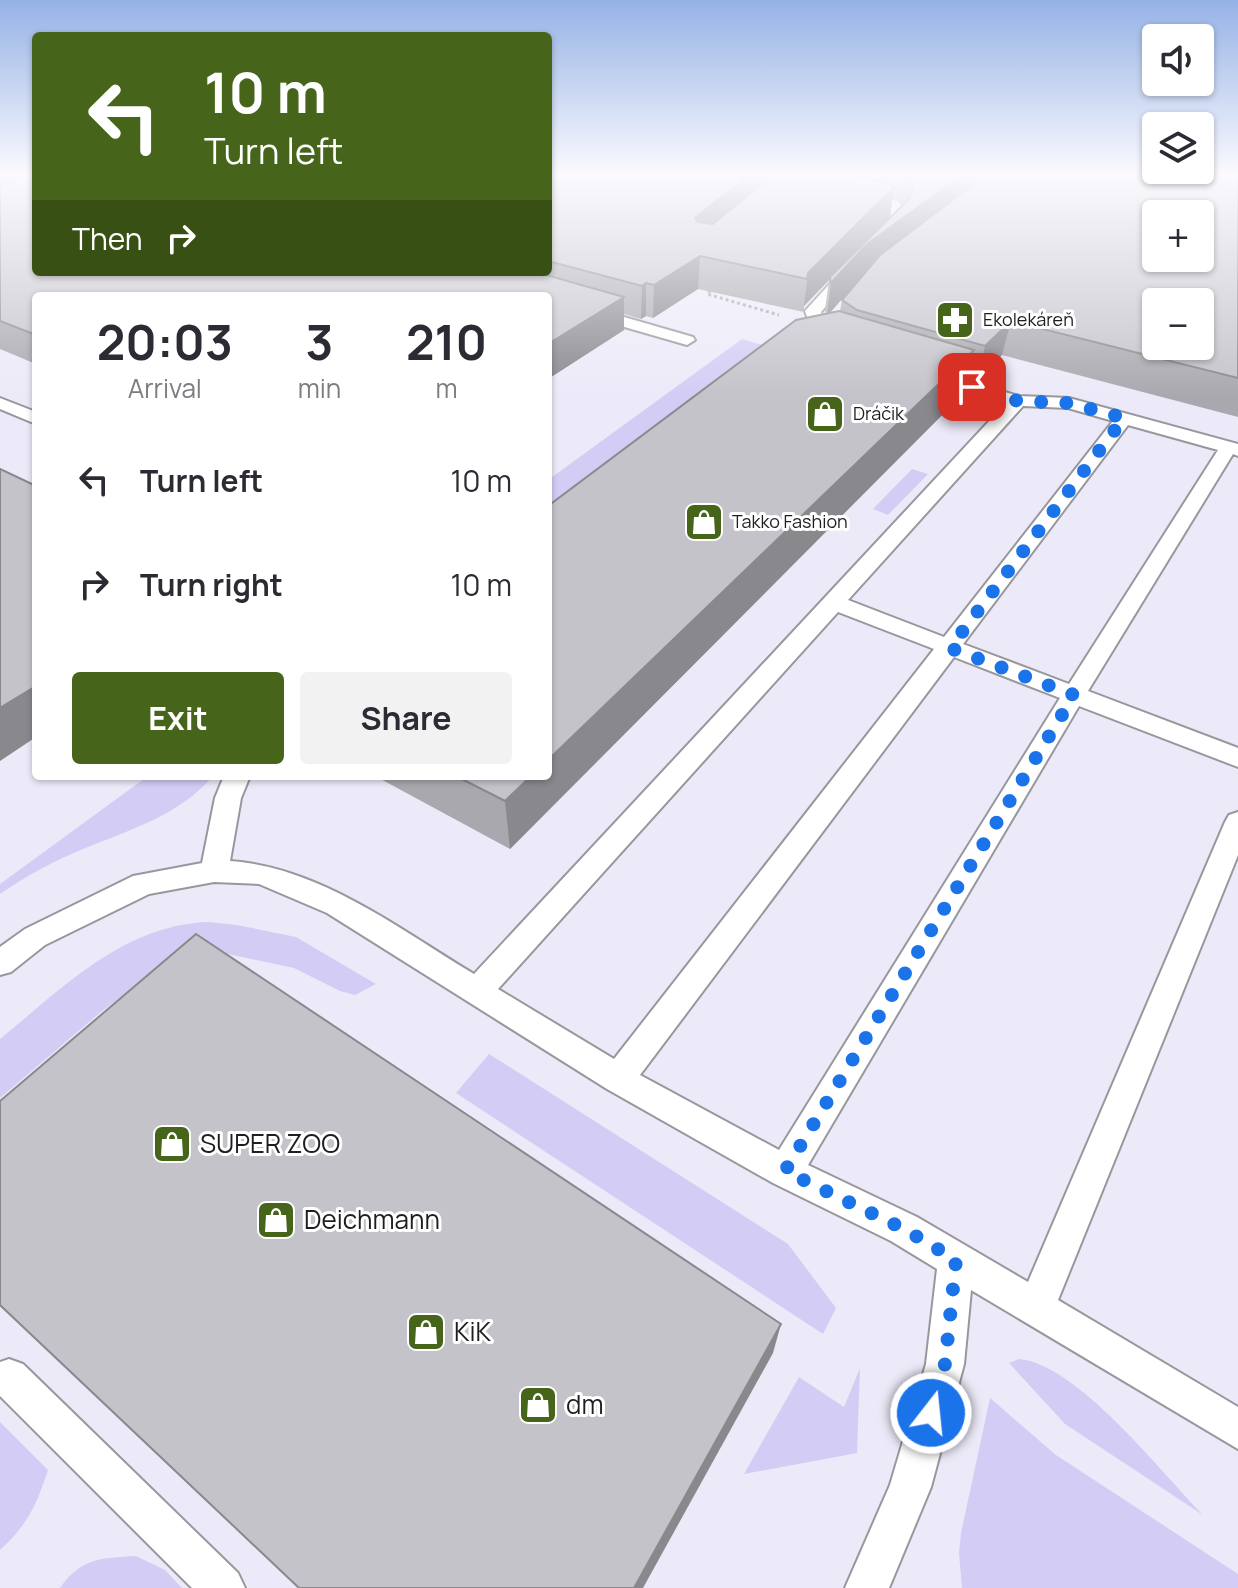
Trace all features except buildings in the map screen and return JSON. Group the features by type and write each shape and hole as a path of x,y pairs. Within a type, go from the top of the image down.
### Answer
{"lane":[{"path":"806,349 834,338 815,321 814,308 865,256"},
{"path":"552,301 687,340"},
{"path":"785,1171 1074,695 1233,449 1069,403 1018,401 920,373"},
{"path":"477,992 1018,401"},
{"path":"0,403 32,417"},
{"path":"618,1079 1124,418"},
{"path":"833,602 1238,758"},
{"path":"214,871 228,798 235,780"},
{"path":"1036,1307 1238,822"},
{"path":"0,963 35,937 115,895 158,880 214,871 262,874 337,905 618,1079 785,1171 904,1229 1238,1429"},
{"path":"867,1588 910,1487 945,1364 956,1260"},
{"path":"9,1378 223,1588"}],"path":[{"path":"716,285 707,294 786,317"}],"shaded area":[{"path":"0,249 28,249 32,261 32,276 552,276 552,249 1142,249 1142,272 1214,272 1214,249 1238,249 1238,1588 0,1588"},
{"path":"742,339 766,346 552,505 552,477"},
{"path":"912,469 928,474 888,515 873,509"},
{"path":"143,780 209,780 169,812 61,859 0,894 0,884"},
{"path":"208,922 296,937 376,984 355,995 340,991 294,968 228,954 211,955 144,980 102,1011 0,1098 0,1039 71,980 121,947 148,934"},
{"path":"489,1054 788,1244 836,1308 823,1334 456,1093"},
{"path":"1019,1359 1042,1365 1092,1399 1203,1515 1065,1424 1009,1363"},
{"path":"860,1368 857,1453 744,1474 799,1377 844,1407"},
{"path":"990,1398 1056,1455 1238,1574 1238,1588 962,1588 961,1533"},
{"path":"0,1422 48,1470 30,1514 0,1550"},
{"path":"136,1556 165,1570 182,1588 60,1588 84,1565"}],"place":[{"name":"Ekolekáreň","path":"955,320"},
{"name":"Dráčik","path":"825,414"},
{"name":"Takko Fashion","path":"704,522"},
{"name":"SUPER ZOO","path":"172,1144"},
{"name":"Deichmann","path":"276,1220"},
{"name":"KiK","path":"426,1332"},
{"name":"dm","path":"538,1405"}],"route":[{"path":"931,1413 945,1364 956,1260 904,1229 785,1171 1074,695 950,648 1124,418 1069,403 1018,401 972,387"}]}
